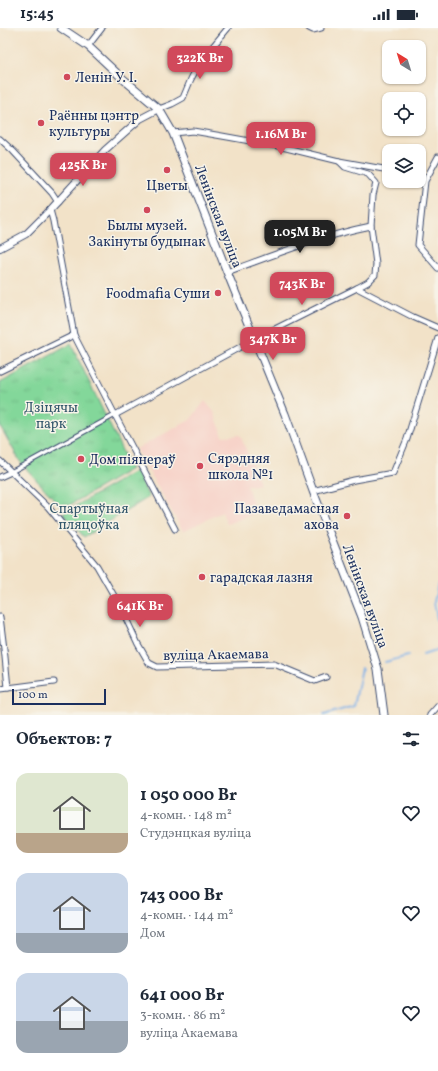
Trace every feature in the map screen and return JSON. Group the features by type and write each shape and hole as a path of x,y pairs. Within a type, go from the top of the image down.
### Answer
{"main road":[{"name":"Ленінская вуліца","path":"61,28 88,46 122,78 159,109 173,133 227,272 285,414 362,617 378,669 384,715"}],"street":[{"path":"88,46 102,28"},
{"path":"0,248 26,234 106,150 140,118 183,98 200,62 228,28"},
{"path":"309,28 313,30 321,28"},
{"path":"173,133 193,131 278,146 382,169"},
{"path":"0,140 13,151 52,193 58,202"},
{"path":"426,179 438,157"},
{"path":"0,477 255,339 368,282 375,275 376,264 370,226 376,184 368,174 345,167 339,160"},
{"path":"424,188 418,246 438,268"},
{"path":"50,210 74,335 175,529"},
{"path":"227,272 292,248 345,231 370,226"},
{"path":"357,288 413,317 438,328"},
{"path":"0,371 74,335"},
{"path":"313,491 354,480 393,472 407,439 438,338"},
{"name":"вуліца Акаемава","path":"0,460 48,507 97,566 121,608 149,663 157,668 274,664 315,681 326,677"},
{"path":"0,617 8,688"},
{"path":"0,689 54,682"},
{"path":"430,715 438,706"}],"shaded area":[{"name":"Сярэдняя школа №1","path":"205,401 214,412 223,436 240,435 260,484 247,486 256,513 227,524 222,512 183,531 136,449 190,420"}],"green space":[{"name":"Дзіцячы парк","path":"71,344 131,469 63,509 21,463 0,426 0,383"},
{"name":"Спартыўная пляцоўка","path":"136,471 149,497 84,537 63,513"}],"waterway":[{"path":"438,584 434,602 438,624"},
{"path":"423,655 438,650"},
{"path":"385,662 408,656"},
{"path":"324,715 354,706 362,668"}],"place":[{"name":"Ленін У. І.","path":"67,77"},
{"name":"Раённы цэнтр культуры","path":"41,123"},
{"name":"Цветы","path":"167,170"},
{"name":"Былы музей. Закінуты будынак","path":"147,210"},
{"name":"Foodmafia Суши","path":"218,293"},
{"name":"Дом піянераў","path":"81,459"},
{"name":"Сярэдняя школа №1","path":"200,466"},
{"name":"Пазаведамасная ахова","path":"347,516"},
{"name":"гарадская лазня","path":"202,577"}]}
